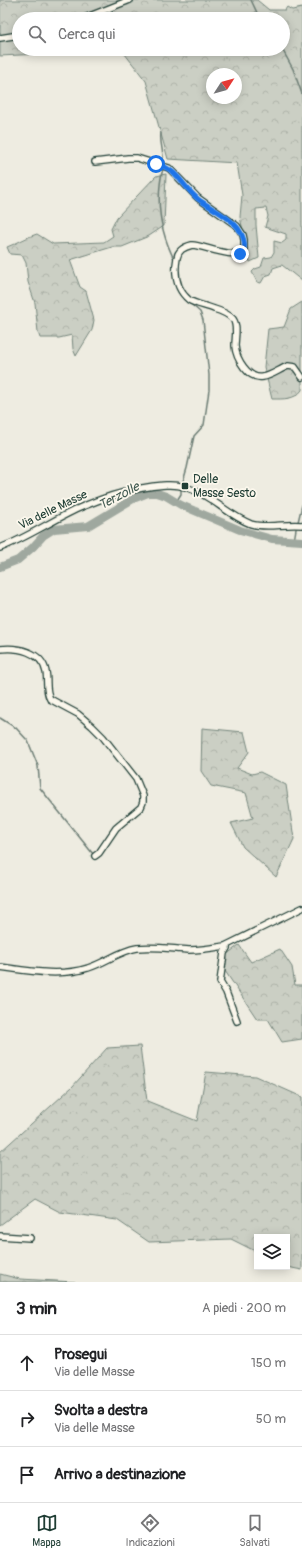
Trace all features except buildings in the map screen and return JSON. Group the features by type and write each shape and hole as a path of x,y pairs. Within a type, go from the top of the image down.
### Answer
{"street":[{"path":"100,12 130,0"},
{"path":"0,38 12,36"},
{"path":"95,162 137,158 169,168 198,198 237,226 243,234 244,240 244,251 240,254 232,254 192,245 181,250 177,255 176,264 176,280 178,286 189,300 220,311 233,319 235,323 235,347 239,361 254,376 258,378 265,377 288,366 294,368 302,377"},
{"name":"Via delle Masse","path":"0,548 84,506 122,492 158,486 181,486 203,494 243,520 258,526 300,525"},
{"path":"0,649 21,649 30,652 36,657 44,666 46,672 47,690 50,699 78,714 92,726 136,779 142,790 143,802 141,807 116,828 99,853 95,856"},
{"path":"0,967 51,973 86,969 123,952 137,948 191,950 212,949 225,946 302,908"},
{"path":"225,946 227,948 224,953 220,982 226,992 237,1021"},
{"path":"0,1236 30,1238"}],"green space":[{"path":"0,0 257,0 269,10 285,10 287,7 292,10 302,8 302,281 282,265 273,268 271,274 265,276 261,283 257,282 252,272 261,267 264,258 271,257 274,252 274,241 282,243 286,240 286,234 265,227 268,216 266,208 256,209 259,258 250,262 240,217 242,195 237,163 168,159 146,81 126,56 290,56 290,12 12,12 12,55 0,56"},
{"path":"166,174 164,226 149,236 122,247 112,247 70,260 80,287 86,291 94,320 92,330 76,356 73,349 72,335 59,338 40,338 35,303 28,282 26,263 22,255 10,254 7,247 37,234 53,244 104,242 113,236 111,229 117,217 156,176"},
{"path":"302,302 302,390 296,396 284,399 272,399 264,367 268,329 284,327 291,309"},
{"path":"202,728 244,732 249,752 237,768 252,774 260,772 286,785 294,839 276,877 243,847 231,823 253,818 246,793 211,786 201,771"},
{"path":"239,945 251,962 280,949 292,967 295,985 302,985 302,1039 282,1042 268,1019 257,1019 225,971 226,955"},
{"path":"140,1046 147,1101 197,1121 206,1072 255,1076 302,1097 302,1270 290,1268 290,1234 254,1234 254,1250 231,1239 149,1242 117,1220 60,1212 35,1199 0,1225 0,1152 72,1087 107,1048"},
{"path":"0,1274 20,1279 75,1282 0,1282"}],"waterway":[{"path":"251,0 257,12"},
{"path":"286,56 293,69 302,94"},
{"path":"161,133 163,165"},
{"path":"163,168 159,192 160,216 166,239 175,261"},
{"path":"182,485 194,436 204,425 209,390 209,375 203,320 200,312 192,305"},
{"path":"176,502 181,494 181,489"},
{"name":"Terzolle","path":"0,567 18,560 43,536 54,529 88,526 133,499 148,493 157,493 166,496 181,505 240,530 272,539 302,541"},
{"path":"298,522 302,505"},
{"path":"294,541 296,529"},
{"path":"0,718 16,728 28,741 38,766 40,788 93,854"}],"place":[{"name":"Delle Masse Sesto","path":"185,486"}],"route":[{"path":"156,164 169,168 198,198 237,226 243,234 245,247 244,251 240,254"}]}
